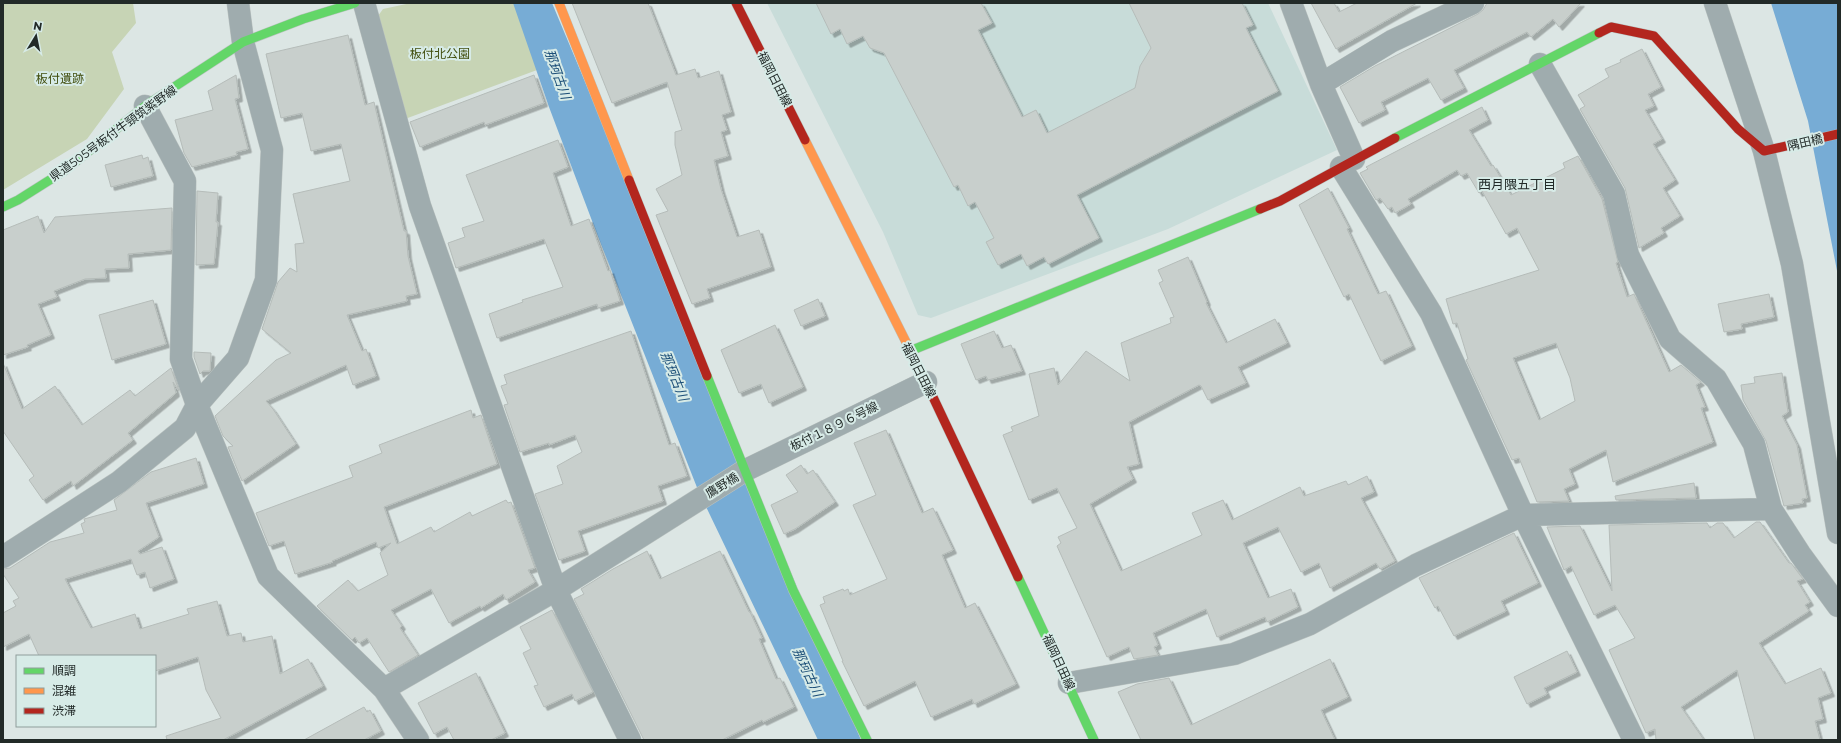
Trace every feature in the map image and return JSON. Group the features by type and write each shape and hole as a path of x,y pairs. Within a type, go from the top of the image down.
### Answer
{"street":[{"path":"3,557 119,482 184,428 197,405 238,358 266,280 272,150 243,42 238,3"},
{"name":"県道505号板付牛頸筑紫野線","path":"3,207 18,200 64,171 145,106 243,42 303,18 355,3"},
{"path":"364,3 420,206 556,590 630,740"},
{"path":"559,3 743,471 793,590 867,740"},
{"name":"福岡日田線","path":"736,3 926,382 1069,683 1094,740"},
{"path":"1291,3 1348,163 1431,313 1523,515 1634,740"},
{"path":"1321,84 1392,41 1473,3"},
{"path":"1715,3 1768,150 1792,264 1838,533"},
{"path":"910,351 1280,201 1348,163 1611,27 1654,36 1738,129 1768,150"},
{"path":"1540,64 1614,194 1628,255 1670,339 1716,379 1754,444 1770,509 1800,554 1838,606"},
{"path":"145,106 185,181 180,359 197,405 268,576 384,689 418,740"},
{"name":"隅田橋","path":"1768,150 1838,134"},
{"name":"板付１８９６号線","path":"743,471 926,382"},
{"name":"鷹野橋","path":"556,590 743,471"},
{"path":"1069,683 1234,654 1310,624 1416,565 1523,515 1770,509"},
{"path":"384,689 556,590"}],"shaded area":[{"path":"767,3 1268,3 1337,150 1168,229 931,318 918,315 883,232"}],"green space":[{"name":"板付遺跡","path":"3,3 133,3 136,23 112,52 124,89 87,139 3,190"},
{"name":"板付北公園","path":"411,3 515,3 537,70 405,119 378,16 383,9"}],"water":[{"name":"那珂古川","path":"513,3 552,3 861,740 818,740 698,490 597,234 549,107"},
{"path":"1771,3 1838,3 1838,276 1808,121"}],"building":[{"path":"572,3 648,3 676,75 695,69 698,78 719,71 731,112 722,115 727,130 721,132 728,156 714,160 721,189 737,237 759,230 771,267 707,289 710,298 692,304 656,215 668,211 656,189 682,175 675,145 675,132 682,130 667,82 612,103"},
{"path":"816,3 981,3 992,23 978,30 1022,117 1036,110 1047,133 1135,88 1140,66 1151,48 1129,3 1242,3 1253,25 1246,28 1278,91 1077,195 1099,238 1048,264 1044,257 1027,266 1021,254 998,265 986,242 994,238 975,202 968,206 958,185 954,187 884,53 870,48 863,36 847,44 840,29 831,34"},
{"path":"1311,3 1334,3 1339,12 1357,3 1417,3 1336,49"},
{"path":"1487,3 1581,3 1559,27 1553,19 1531,37 1527,32 1454,70 1464,88 1441,100 1428,78 1381,102 1385,110 1359,123 1340,87 1375,66 1478,14 1483,10"},
{"path":"348,35 365,105 374,102 404,231 406,231 408,256 417,294 406,296 407,301 347,315 362,351 366,349 376,376 353,385 346,365 266,401 296,444 242,481 228,447 233,446 223,436 215,416 276,360 291,353 262,329 278,282 290,268 297,272 295,244 304,243 293,194 350,181 341,144 311,151 302,113 281,118 266,54"},
{"path":"1642,49 1661,87 1648,94 1654,106 1645,110 1662,139 1653,144 1675,180 1663,188 1680,216 1661,228 1664,233 1639,248 1625,188 1580,109 1585,106 1578,95 1609,77 1605,69 1621,62 1620,60"},
{"path":"236,75 239,98 235,99 248,149 236,152 237,155 192,167 184,153 175,120 213,110 208,91"},
{"path":"534,75 544,103 485,125 484,122 420,147 410,122"},
{"path":"1482,107 1488,120 1469,130 1511,195 1565,168 1563,163 1578,156 1602,199 1618,262 1616,263 1627,297 1634,294 1669,372 1681,365 1701,382 1696,385 1705,407 1701,408 1713,442 1613,482 1606,450 1569,469 1575,484 1564,489 1569,501 1537,502 1519,458 1512,460 1466,360 1468,359 1457,323 1453,324 1446,299 1539,270 1517,228 1506,234 1482,191 1479,193 1467,173 1461,176 1457,170 1408,199 1411,204 1395,213 1392,207 1388,209 1380,198 1376,200 1360,173 1368,169 1366,167","holes":["1556,343 1570,378 1575,401 1539,420 1513,358"]},
{"path":"558,140 568,167 553,173 571,226 589,219 608,271 610,270 620,301 598,308 597,304 497,338 489,314 523,302 522,300 563,287 544,239 456,268 448,243 465,237 462,228 484,221 466,175"},
{"path":"142,155 143,159 148,157 153,176 111,187 105,165"},
{"path":"1328,188 1349,228 1347,229 1378,294 1386,291 1412,346 1381,361 1349,294 1344,297 1299,205"},
{"path":"197,191 218,193 216,222 218,222 214,264 196,265"},
{"path":"172,208 171,250 128,254 129,268 105,269 106,278 85,279 54,291 57,297 38,304 51,335 27,345 28,347 3,355 3,230 38,216 44,233 55,217"},
{"path":"1188,257 1207,302 1206,303 1226,343 1275,319 1287,343 1238,367 1246,383 1208,400 1201,386 1199,385 1129,422 1139,464 1127,467 1133,479 1090,504 1121,571 1202,535 1192,513 1223,500 1232,520 1300,487 1304,496 1346,481 1348,485 1367,476 1374,492 1361,498 1395,561 1380,569 1376,563 1330,588 1319,563 1301,572 1278,527 1243,543 1268,598 1291,589 1298,607 1267,622 1265,617 1217,637 1206,609 1153,633 1158,645 1154,647 1158,655 1134,659 1129,647 1107,657 1057,546 1061,543 1058,537 1077,528 1057,488 1029,500 1003,435 1013,431 1011,427 1039,416 1029,374 1054,368 1058,385 1086,351 1130,381 1121,343 1171,323 1170,318 1174,317 1159,283 1163,281 1158,270"},
{"path":"1769,294 1774,317 1741,324 1742,329 1724,332 1718,304"},
{"path":"818,299 825,316 801,326 794,310"},
{"path":"153,300 166,344 112,360 99,315"},
{"path":"775,325 803,387 769,403 761,384 739,393 721,350"},
{"path":"631,331 669,445 675,443 687,476 658,486 663,501 578,531 585,551 559,560 535,494 563,484 557,466 582,452 575,435 549,445 549,443 520,452 504,405 508,404 501,386 507,384 504,375"},
{"path":"994,331 1002,348 1011,345 1022,371 988,380 986,376 976,380 961,344"},
{"path":"194,352 211,353 210,371 203,371 200,374 194,357"},
{"path":"3,363 22,409 55,386 82,425 130,390 135,396 171,368 179,391 173,382 176,393 128,433 133,440 73,486 71,481 43,500 29,480 34,476 3,431"},
{"path":"1782,373 1788,412 1782,416 1797,445 1807,498 1802,499 1803,503 1784,506 1766,441 1743,400 1741,385 1755,383 1754,377"},
{"path":"471,410 473,418 481,415 497,464 384,507 397,544 431,527 434,532 470,512 472,516 506,500 508,503 511,502 535,568 528,570 535,582 506,600 503,594 481,608 480,606 449,623 431,589 391,610 402,626 400,628 418,655 389,672 367,638 359,643 355,637 352,640 317,606 348,580 358,591 388,575 380,553 391,543 378,548 376,542 332,561 333,562 295,574 284,541 269,546 256,513 353,477 349,466 382,453 379,445"},
{"path":"886,430 922,513 933,508 953,550 942,555 965,608 975,603 1016,684 974,704 972,699 931,717 915,681 864,706 842,661 820,605 825,603 823,597 843,589 844,591 848,589 850,595 887,579 853,505 876,495 854,443"},
{"path":"196,458 204,484 146,503 159,537 138,551 140,554 162,547 174,579 150,588 145,572 137,575 131,559 65,579 91,628 135,614 140,629 189,614 187,609 217,601 227,636 241,633 243,642 272,636 280,674 308,659 323,686 223,740 167,740 166,736 221,718 206,690 198,657 156,671 156,655 39,655 29,634 3,647 3,613 16,606 13,601 19,598 3,574 3,569 10,568 50,542 84,533 81,524 85,522 84,519 117,510 114,500 151,472"},
{"path":"801,465 807,474 813,470 835,502 795,529 784,534 771,505 798,492 786,475"},
{"path":"1694,483 1696,498 1616,500 1615,496"},
{"path":"1756,522 1760,522 1789,563 1791,563 1803,579 1797,581 1810,602 1805,605 1809,611 1759,643 1785,684 1821,668 1831,693 1818,698 1823,719 1815,721 1820,740 1755,740 1737,670 1681,707 1704,740 1656,740 1655,729 1646,733 1609,650 1635,638 1615,605 1594,615 1571,566 1564,570 1547,527 1580,526 1612,591 1609,525 1707,523 1710,528 1717,523 1723,523 1734,538"},
{"path":"1514,533 1538,583 1501,601 1506,611 1454,636 1438,606 1435,608 1419,578"},
{"path":"647,551 660,579 720,551 762,638 759,639 776,679 780,678 794,707 763,722 762,720 722,740 644,740 574,599 584,594 581,589 613,569"},
{"path":"552,610 593,692 575,701 572,694 544,707 534,686 538,685 523,653 531,649 520,627"},
{"path":"1567,651 1577,672 1544,688 1547,694 1527,704 1514,677"},
{"path":"1330,659 1348,697 1321,710 1335,740 1141,740 1118,692 1137,684 1169,678 1191,725"},
{"path":"476,673 505,733 491,740 454,740 447,727 434,734 418,703"},
{"path":"364,707 367,712 370,710 381,731 364,740 304,740"}],"traffic: fast":[{"path":"3,207 18,200 64,171 145,106 243,42 303,19 355,3"},
{"path":"1395,138 1599,33"},
{"path":"910,351 1260,209"},
{"path":"707,376 793,590 867,740"},
{"path":"1018,577 1094,740"}],"traffic: slow":[{"path":"559,3 629,180"},
{"path":"805,140 924,378"}],"traffic: jam":[{"path":"736,3 805,140"},
{"path":"1599,33 1611,27 1654,36 1738,129 1764,151 1838,134"},
{"path":"1260,209 1280,201 1395,138"},
{"path":"629,180 707,376"},
{"path":"924,378 1018,577"}],"district":[{"name":"西月隈五丁目","path":"1517,184"}]}
